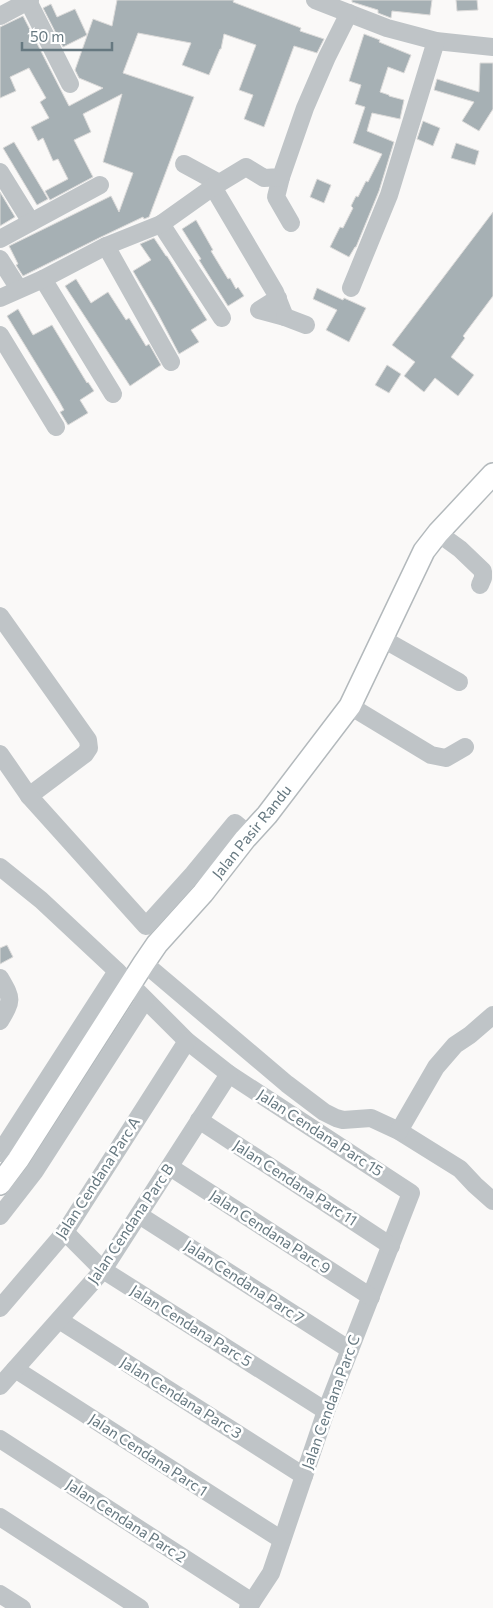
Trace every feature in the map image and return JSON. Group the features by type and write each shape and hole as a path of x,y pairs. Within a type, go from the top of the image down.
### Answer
{"main road":[{"name":"Jalan Pasir Randu","path":"0,1184 18,1162 124,978 144,963 157,944 203,893 267,815 350,706 424,551 438,533 493,475"}],"street":[{"path":"0,16 29,0 70,84"},
{"path":"315,0 387,28 436,41 493,47"},
{"path":"290,223 276,197 273,178 327,57 349,13"},
{"path":"351,288 389,195 436,41"},
{"path":"184,164 200,172 216,185 278,298 285,317 306,325"},
{"path":"0,298 43,279 106,246 161,224 216,185 246,167 273,178"},
{"path":"0,172 31,222"},
{"path":"184,207 200,172"},
{"path":"0,239 100,186"},
{"path":"161,224 222,318"},
{"path":"106,246 171,362"},
{"path":"0,259 19,289"},
{"path":"43,279 113,394"},
{"path":"0,335 56,427"},
{"path":"438,533 460,549 484,571 480,585"},
{"path":"0,616 88,740 89,748 85,754 29,796"},
{"path":"383,638 459,682"},
{"path":"350,706 431,754 446,758 465,747"},
{"path":"0,754 29,796 146,926 193,874 235,823 241,828 245,840"},
{"name":"Jalan Cendana Parc 15","path":"0,866 41,900 124,978 187,1041 229,1074 411,1193"},
{"path":"144,963 287,1084 324,1112 343,1120 371,1118 399,1131 460,1169 493,1201"},
{"path":"0,978 9,994 10,1003 0,1020"},
{"path":"0,1216 18,1162 145,1000"},
{"path":"399,1131 436,1066 455,1045 493,1016"},
{"name":"Jalan Cendana Parc A","path":"0,1308 65,1232 187,1041"},
{"name":"Jalan Cendana Parc B","path":"0,1385 103,1270 229,1074"},
{"name":"Jalan Cendana Parc 11","path":"200,1120 391,1246"},
{"name":"Jalan Cendana Parc 9","path":"170,1167 370,1297"},
{"name":"Jalan Cendana Parc C","path":"250,1605 271,1573 326,1411 411,1193"},
{"name":"Jalan Cendana Parc 7","path":"139,1215 350,1350"},
{"name":"Jalan Cendana Parc 5","path":"65,1232 103,1270 326,1411"},
{"name":"Jalan Cendana Parc 3","path":"59,1320 304,1476"},
{"name":"Jalan Cendana Parc 1","path":"15,1370 282,1540"},
{"name":"Jalan Cendana Parc 2","path":"0,1439 250,1605"},
{"path":"0,1517 140,1608"},
{"path":"0,1594 22,1608"}],"building":[{"path":"117,0 234,0 233,2 301,28 300,31 324,39 317,53 294,46 264,127 244,119 253,95 239,90 256,45 224,34 221,49 209,75 182,65 191,43 138,33 123,73 194,97 149,217 144,219 143,217 23,276 16,265 18,264 9,246 111,196 119,212 133,173 103,162 122,94 83,114 91,132 74,140 93,177 50,200 45,191 68,179 58,159 53,161 43,138 38,141 31,127 49,118 40,102 46,98 29,68 10,77 16,91 0,98 0,27 23,16 69,106 103,88 79,78 75,70 93,19 112,26"},
{"path":"352,0 432,0 430,15 392,11 391,18 378,13 378,10 352,2"},
{"path":"456,0 477,0 478,10 457,11"},
{"path":"51,4 57,17 75,9 87,35 63,47 43,8"},
{"path":"364,34 411,55 404,73 388,67 380,92 404,100 400,119 372,113 367,131 394,142 379,191 356,247 349,257 330,247 340,227 343,228 353,208 351,206 356,196 358,197 366,181 368,182 382,154 353,143 365,107 355,104 361,85 349,81"},
{"path":"480,63 493,63 493,109 479,131 462,121 474,102 434,90 437,79 479,92"},
{"path":"423,121 440,128 433,146 417,139"},
{"path":"14,142 48,199 37,205 3,148"},
{"path":"456,143 479,151 475,165 451,158"},
{"path":"317,179 331,185 324,203 310,197"},
{"path":"0,192 15,217 0,226"},
{"path":"493,212 493,296 463,336 465,338 451,357 474,375 458,396 435,378 424,392 404,376 415,362 392,345"},
{"path":"196,220 213,250 211,251 228,279 230,278 236,289 238,287 244,296 228,306 182,229"},
{"path":"154,238 207,320 191,330 199,342 179,354 133,271 151,260 140,244"},
{"path":"76,279 91,303 108,292 126,320 129,318 146,346 149,344 161,365 130,386 65,286"},
{"path":"317,288 366,308 349,342 326,330 337,310 313,299"},
{"path":"18,309 33,335 52,325 87,383 94,391 80,400 88,413 68,425 60,412 64,410 59,401 7,316"},
{"path":"387,365 401,374 389,393 375,385"},
{"path":"7,945 13,957 0,964 0,948"}]}
